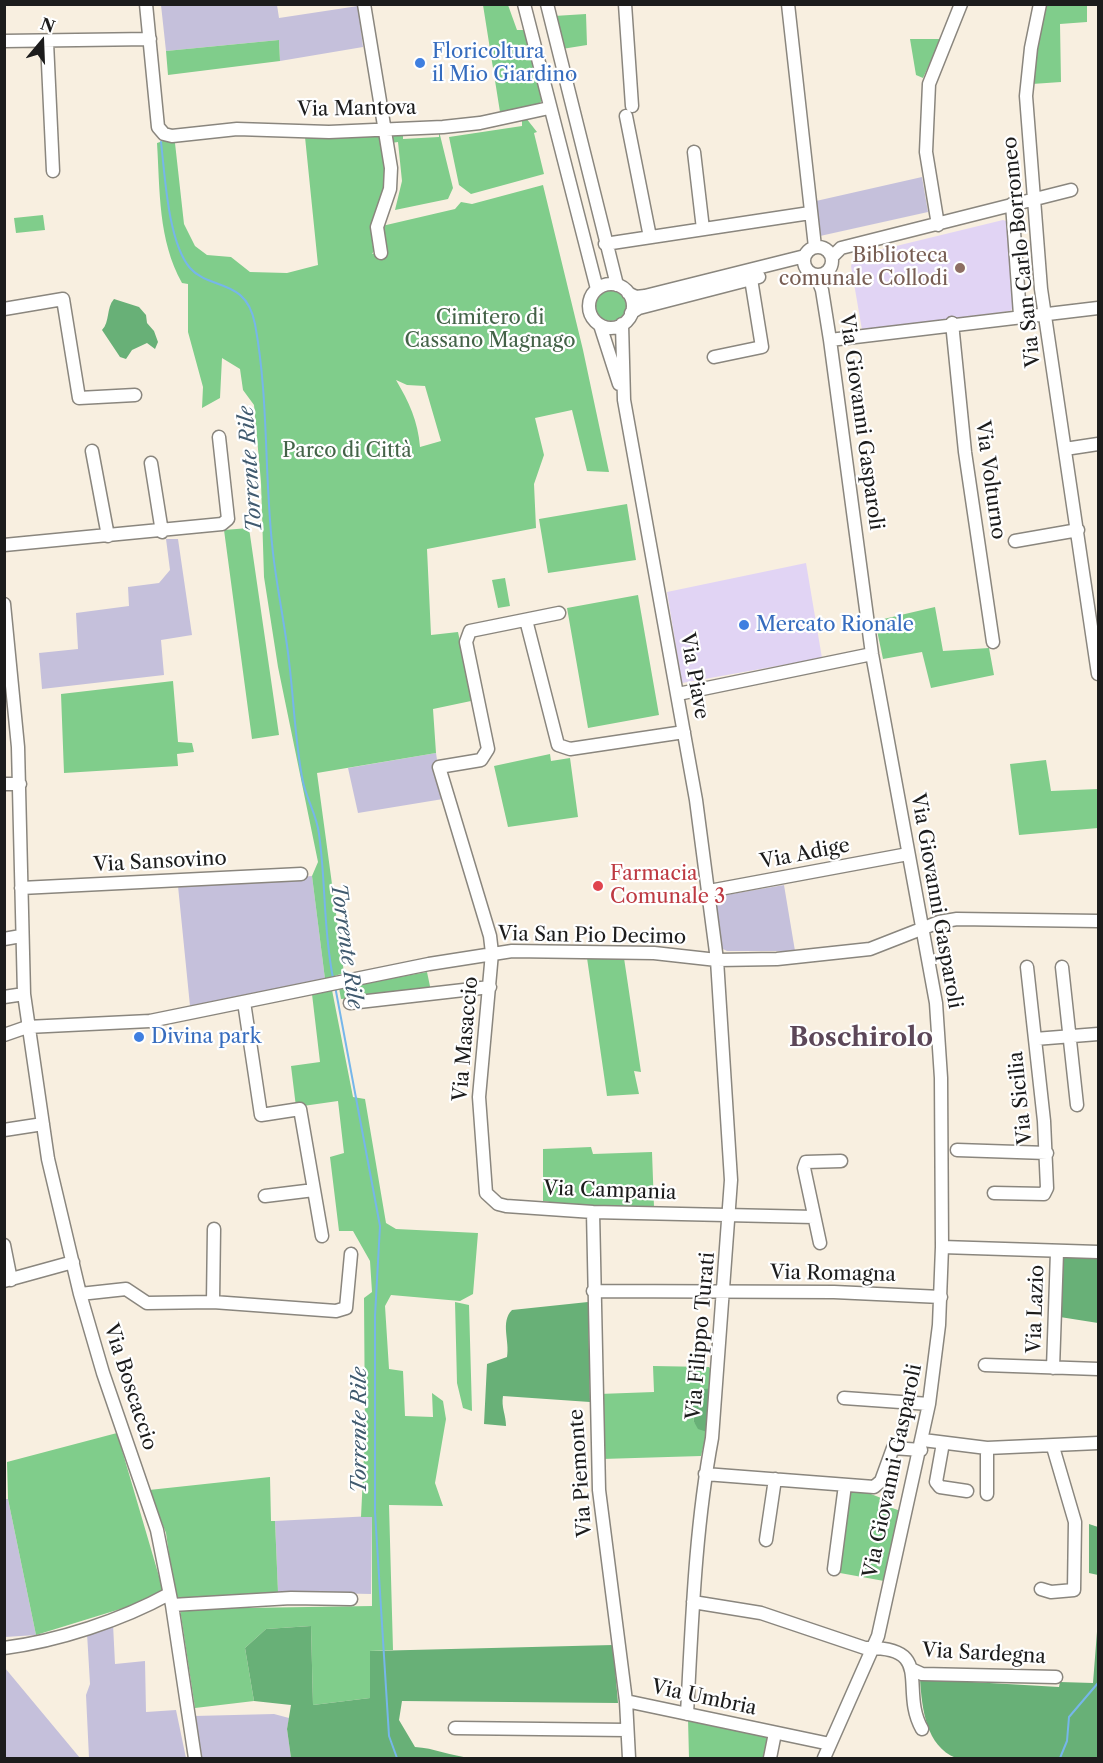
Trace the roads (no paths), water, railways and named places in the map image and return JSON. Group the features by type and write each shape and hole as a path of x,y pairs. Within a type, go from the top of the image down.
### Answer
{"street":[{"path":"4,41 150,39 146,4"},
{"path":"364,4 391,183 377,227 381,253"},
{"path":"524,4 597,289"},
{"path":"547,4 617,285"},
{"path":"625,4 629,111 650,237"},
{"path":"788,4 815,247 805,262 751,279 639,308 631,313 622,324 610,328 600,325 589,310 590,298 597,289 606,285 617,285 636,297 645,296 805,262"},
{"path":"938,225 926,152 929,84 961,4"},
{"name":"Via San Carlo Borromeo","path":"1040,4 1030,48 1026,96 1044,313 1098,674"},
{"name":"Via Mantova","path":"150,39 158,127 164,134 172,136 237,129 328,132 480,123 549,108"},
{"path":"47,42 53,171"},
{"path":"694,152 703,229"},
{"path":"831,257 841,248 1071,190"},
{"name":"Via San Carlo Borromeo","path":"1012,204 1020,315"},
{"path":"605,244 810,213"},
{"path":"805,262 820,274 831,267 831,257 826,249 815,247"},
{"name":"Via Giovanni Gasparoli","path":"820,274 872,654 908,854 931,963 941,1078 942,1247 941,1297 922,1445 873,1648 824,1758"},
{"path":"714,357 762,347 751,279"},
{"path":"628,293 632,306 631,313"},
{"path":"4,309 63,299 80,398 135,395"},
{"path":"830,340 952,323 1098,308"},
{"name":"Via Volturno","path":"952,323 965,452 993,642"},
{"name":"Via Piave","path":"622,324 624,400"},
{"name":"Via Piave","path":"600,325 624,400 678,694 709,891 717,960"},
{"path":"4,545 222,524 228,519 219,437"},
{"path":"1065,449 1098,444"},
{"path":"92,451 108,536"},
{"path":"151,463 162,531"},
{"path":"1015,541 1078,530"},
{"name":"Via Boscaccio","path":"4,604 20,784 21,936 24,994 27,1027 43,1124 80,1294 103,1373 157,1530 171,1600 195,1758"},
{"path":"559,613 526,620 558,745 570,749 684,732"},
{"name":"Via Masaccio","path":"491,1199 484,1184 479,1097 490,987 492,953 490,936 440,767 481,760 488,749 466,636 476,629 526,620"},
{"path":"678,694 872,654"},
{"path":"4,784 20,784"},
{"name":"Via Adige","path":"709,891 908,854"},
{"name":"Via Sansovino","path":"21,888 302,874"},
{"name":"Via San Pio Decimo","path":"4,1035 27,1027 150,1021 492,953 512,951 654,953 717,960 777,959 859,951 880,946 939,922 977,918 1098,921"},
{"path":"4,939 21,936"},
{"name":"Via Filippo Turati","path":"687,1714 693,1602 705,1474 712,1438 730,1213 731,1180 717,960"},
{"name":"Via Sicilia","path":"994,1193 1044,1194 1047,1188 1047,1153 1027,967"},
{"path":"1062,967 1077,1105"},
{"path":"350,1003 490,987"},
{"path":"4,998 24,994"},
{"path":"244,1002 261,1115 300,1109 322,1236"},
{"name":"Via Sicilia","path":"1035,1039 1098,1034"},
{"path":"4,1130 43,1124"},
{"name":"Via Sicilia","path":"957,1150 1047,1153"},
{"path":"820,1243 817,1220 814,1217 804,1168 806,1162 841,1161"},
{"path":"264,1196 314,1190"},
{"name":"Via Campania","path":"491,1199 506,1206 593,1212 730,1213 814,1217"},
{"name":"Via Piemonte","path":"593,1212 599,1490 626,1701 629,1758"},
{"path":"213,1302 214,1229"},
{"path":"4,1245 8,1280 73,1262"},
{"name":"Via Lazio","path":"942,1247 1098,1252"},
{"name":"Via Lazio","path":"1053,1368 1057,1252"},
{"path":"80,1294 126,1289 147,1303 213,1302 342,1310 346,1308 351,1254"},
{"name":"Via Romagna","path":"593,1290 834,1292 941,1297"},
{"name":"Via Lazio","path":"985,1365 1098,1370"},
{"path":"844,1398 929,1404"},
{"path":"705,1474 879,1486 893,1448 943,1443 987,1448 1053,1447 1098,1443"},
{"path":"943,1443 936,1482 940,1487 967,1491"},
{"path":"1041,1589 1052,1592 1074,1590 1075,1521 1053,1447"},
{"path":"987,1448 987,1494"},
{"path":"766,1540 774,1479"},
{"path":"834,1569 845,1485"},
{"path":"4,1648 46,1641 171,1600 351,1599"},
{"path":"693,1602 760,1613 865,1648 873,1648"},
{"name":"Via Sardegna","path":"873,1648 907,1657 911,1669 916,1712 922,1729"},
{"name":"Via Sardegna","path":"911,1669 922,1674 1056,1677"},
{"name":"Via Umbria","path":"626,1701 830,1744"},
{"path":"455,1728 627,1730"},
{"name":"Via Umbria","path":"770,1758 775,1732"}],"waterway":[{"name":"Torrente Rile","path":"161,142 172,226 183,257 198,275 227,287 244,299 255,324 262,381 273,553 291,676 300,767 319,834 333,978"},
{"name":"Torrente Rile","path":"335,986 380,1226 375,1316 375,1512 389,1736 397,1758"},
{"path":"1060,1758 1067,1741 1069,1717 1098,1683"}],"place":[{"name":"Floricoltura il Mio Giardino","path":"420,63"},
{"name":"Biblioteca comunale Collodi","path":"960,268"},
{"name":"Mercato Rionale","path":"744,625"},
{"name":"Farmacia Comunale 3","path":"598,886"},
{"name":"Divina park","path":"139,1037"}],"district":[{"name":"Boschirolo","path":"861,1038"}],"park label":[{"name":"Cimitero di Cassano Magnago","path":"490,330"},
{"name":"Parco di Città","path":"347,451"}]}
